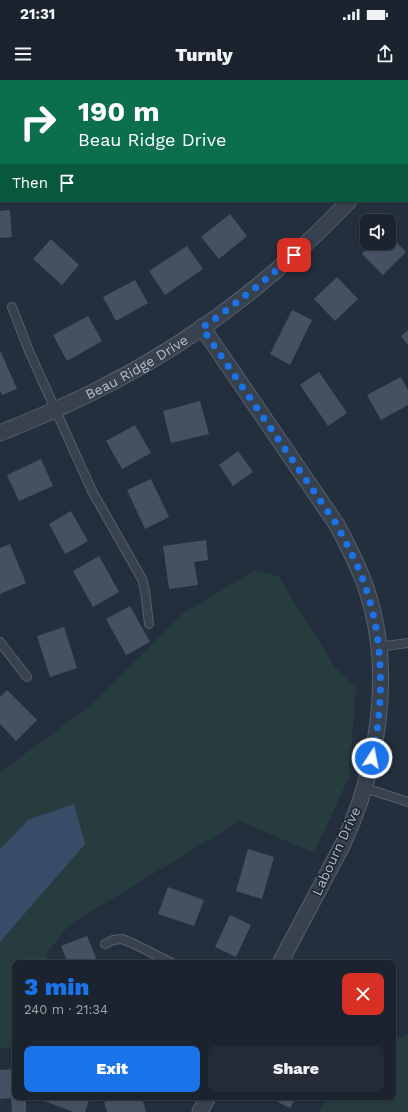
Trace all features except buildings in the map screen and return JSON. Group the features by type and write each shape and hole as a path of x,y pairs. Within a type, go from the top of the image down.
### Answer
{"street":[{"name":"Beau Ridge Drive","path":"0,433 56,410 96,390 151,360 202,328 225,312 272,274 326,225 348,202"},
{"name":"Labourn Drive","path":"202,328 337,525 354,557 367,591 375,619 380,681 379,712 375,743 365,788 349,832 282,960"},
{"path":"200,1112 206,1100"}],"lane":[{"path":"12,307 29,351 92,492 142,579 149,624"},
{"path":"0,642 27,677"},
{"path":"378,647 408,643"},
{"path":"365,788 408,802"},
{"path":"105,944 113,940 122,939 166,960"}],"green space":[{"path":"255,570 278,576 335,667 356,687 349,777 314,853 240,821 69,925 47,953 48,960 12,960 12,1047 0,1048 0,942 85,843 28,820 0,849 0,772 90,706 182,614"},
{"path":"408,1033 408,1112 318,1112 328,1100 396,1100 396,1039"}],"water":[{"path":"74,804 85,844 0,942 0,849 28,820"}],"route":[{"path":"294,255 261,284 202,328 337,525 354,557 367,591 375,619 378,647 380,681 379,712 372,758"}]}
